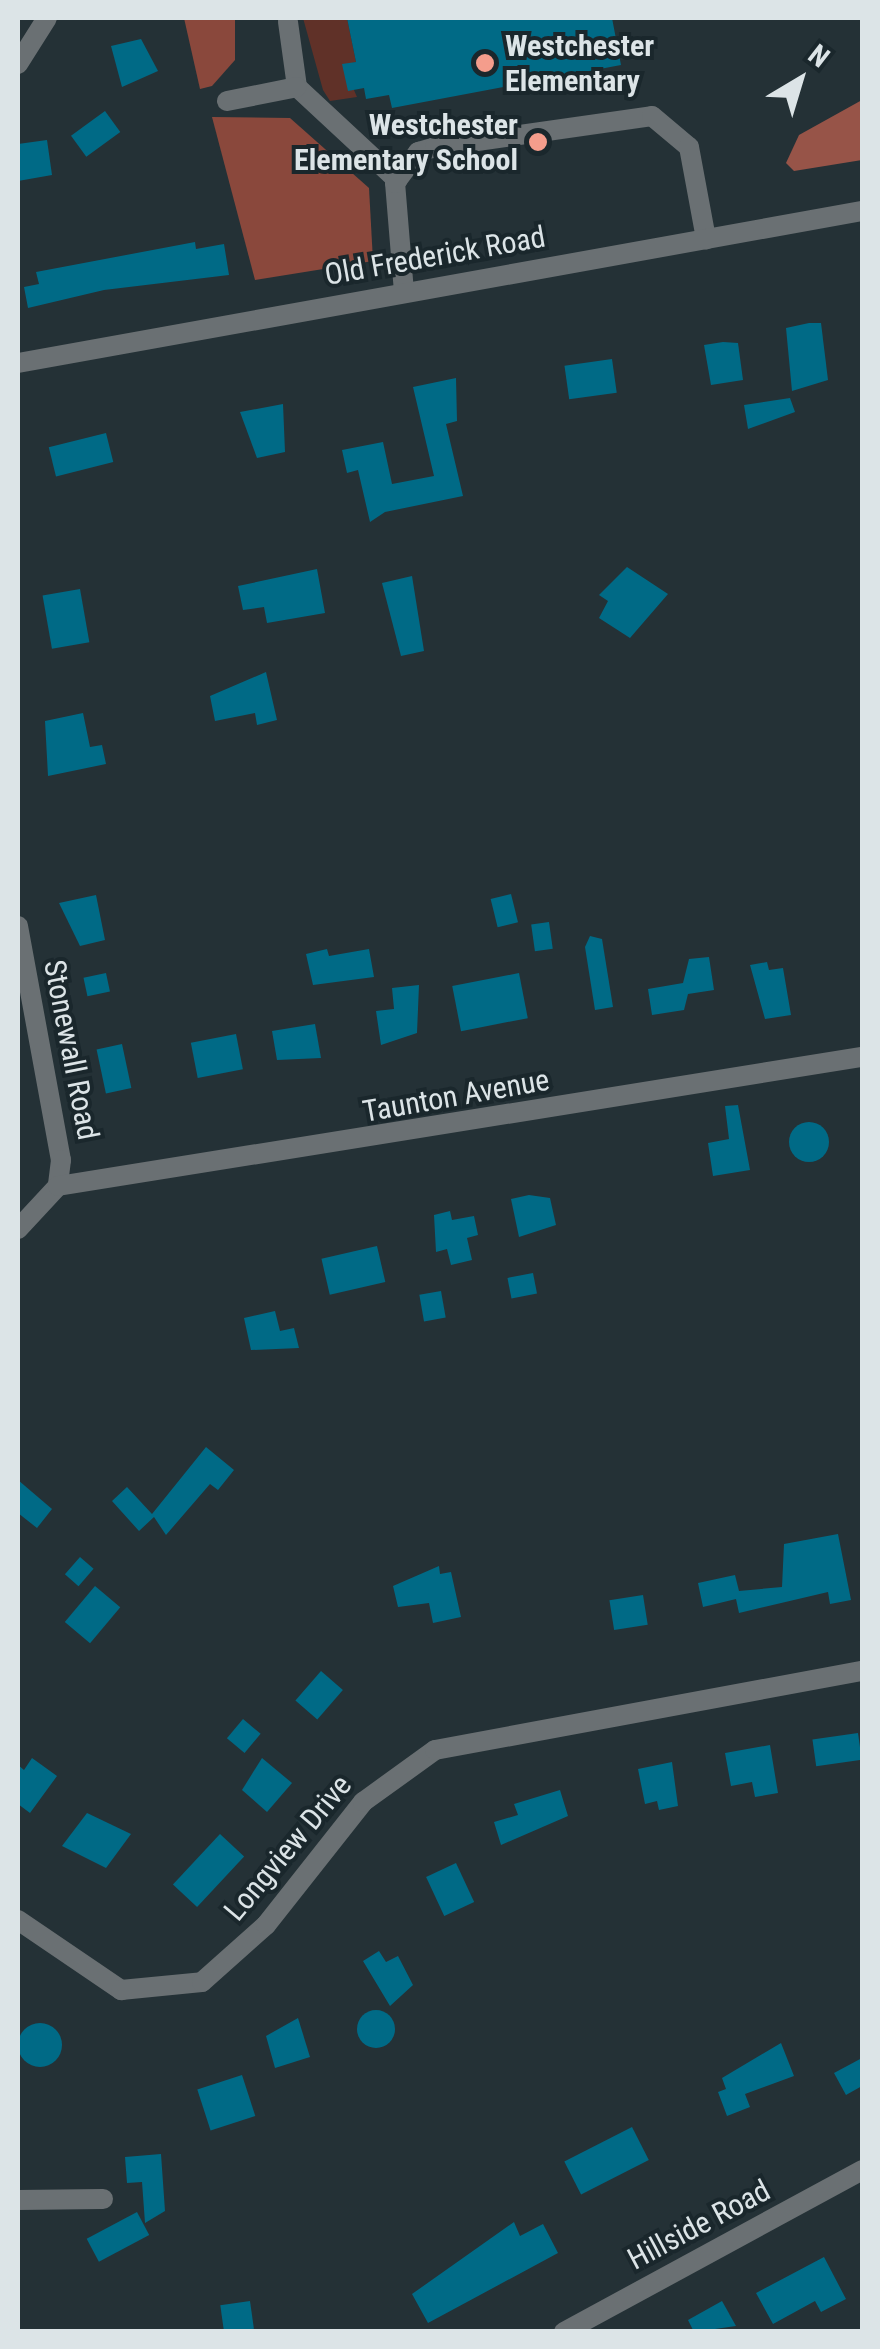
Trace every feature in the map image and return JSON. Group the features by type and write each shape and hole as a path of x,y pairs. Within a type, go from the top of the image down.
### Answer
{"street":[{"path":"18,64 47,18"},
{"path":"288,22 297,86 397,180"},
{"path":"228,101 297,86"},
{"path":"404,292 397,180 418,152 634,114 668,122 689,147 706,240"},
{"name":"Old Frederick Road","path":"18,363 862,211"},
{"name":"Stonewall Road","path":"18,926 59,1130 58,1186 18,1229"},
{"name":"Taunton Avenue","path":"58,1186 862,1057"},
{"name":"Longview Drive","path":"18,1920 121,1990 202,1982 266,1924 363,1802 436,1750 862,1671"},
{"name":"Hillside Road","path":"564,2332 862,2170"},
{"path":"18,2200 102,2199"}],"shaded area":[{"path":"184,18 235,18 235,60 212,86 200,89"},
{"path":"303,18 347,18 356,62 343,65 357,97 330,101 323,90"},
{"path":"862,100 862,160 794,171 786,163 799,135"},
{"path":"212,117 290,118 369,188 373,261 255,280"}],"building":[{"name":"Westchester Elementary","path":"347,18 612,18 621,65 392,108 389,95 366,99 364,88 348,91 342,64 356,62"},
{"path":"141,39 158,71 122,87 111,46"},
{"path":"105,111 120,132 86,157 71,136"},
{"path":"47,140 52,175 18,181 18,144"},
{"path":"195,242 196,249 224,244 229,275 104,290 28,308 24,287 39,284 36,272"},
{"path":"821,323 828,380 792,391 786,328"},
{"path":"738,343 743,380 711,385 704,345"},
{"path":"612,359 617,393 569,399 564,366"},
{"path":"456,378 457,421 446,424 463,496 385,512 370,522 358,470 347,473 342,450 383,442 392,484 434,476 413,387"},
{"path":"790,398 795,412 748,429 744,405"},
{"path":"283,404 285,452 257,458 240,412"},
{"path":"106,433 113,462 56,476 49,447"},
{"path":"627,567 668,594 630,638 599,618 608,601 599,595"},
{"path":"317,569 325,613 267,623 264,607 243,610 238,586"},
{"path":"412,576 424,651 401,656 382,583"},
{"path":"80,589 89,642 52,649 43,596"},
{"path":"266,672 277,720 257,725 255,713 215,721 210,696"},
{"path":"83,713 90,747 102,745 106,764 48,776 45,721"},
{"path":"511,894 518,922 498,927 491,899"},
{"path":"96,895 105,940 80,946 59,903"},
{"path":"549,922 553,949 535,951 531,925"},
{"path":"590,936 602,939 613,1007 595,1010 585,947"},
{"path":"327,949 329,956 369,949 374,977 313,985 306,954"},
{"path":"709,957 714,990 688,994 684,1010 652,1015 648,989 683,983 689,959"},
{"path":"767,962 769,970 783,968 791,1015 765,1019 750,965"},
{"path":"106,973 110,992 87,996 84,978"},
{"path":"519,973 528,1018 461,1031 452,986"},
{"path":"419,985 417,1033 381,1045 376,1011 394,1009 392,988"},
{"path":"315,1024 321,1058 277,1060 272,1031"},
{"path":"236,1034 243,1069 198,1078 191,1043"},
{"path":"122,1044 131,1088 106,1093 97,1049"},
{"path":"738,1105 750,1170 713,1176 708,1143 729,1139 725,1106"},
{"path":"809,1122 823,1128 829,1142 823,1156 809,1162 795,1156 789,1142 795,1128"},
{"path":"529,1195 550,1198 556,1225 519,1237 511,1199"},
{"path":"450,1211 452,1220 474,1216 478,1235 467,1238 472,1260 451,1265 447,1249 436,1252 434,1215"},
{"path":"377,1246 385,1282 330,1295 321,1259"},
{"path":"533,1273 537,1294 511,1299 507,1278"},
{"path":"441,1291 446,1318 424,1321 419,1295"},
{"path":"275,1311 280,1331 294,1328 299,1348 251,1350 244,1318"},
{"path":"206,1447 234,1470 218,1490 210,1484 166,1535 154,1517 139,1531 112,1501 127,1487 152,1514"},
{"path":"18,1480 52,1509 37,1528 18,1513"},
{"path":"838,1534 851,1600 830,1604 828,1592 739,1613 736,1599 703,1607 698,1583 735,1575 739,1591 782,1587 784,1544"},
{"path":"80,1557 94,1569 78,1586 65,1574"},
{"path":"439,1566 440,1574 451,1572 461,1617 433,1623 429,1603 398,1607 393,1586"},
{"path":"95,1586 120,1607 90,1643 65,1622"},
{"path":"643,1595 648,1625 614,1630 609,1600"},
{"path":"321,1671 343,1690 317,1719 295,1700"},
{"path":"243,1719 261,1734 245,1753 227,1738"},
{"path":"858,1733 862,1760 816,1766 812,1739"},
{"path":"770,1745 778,1793 755,1797 752,1782 731,1786 725,1753"},
{"path":"32,1758 57,1776 30,1813 18,1804 18,1765 24,1770"},
{"path":"262,1758 292,1783 267,1812 242,1790"},
{"path":"672,1762 678,1806 659,1810 657,1801 645,1804 638,1769"},
{"path":"560,1790 568,1816 501,1845 494,1822 518,1815 514,1804"},
{"path":"87,1813 131,1834 106,1868 62,1846"},
{"path":"220,1834 244,1857 197,1907 173,1884"},
{"path":"456,1863 474,1902 444,1916 426,1877"},
{"path":"379,1951 386,1962 398,1956 413,1985 390,2006 363,1961"},
{"path":"376,2010 390,2015 395,2029 390,2043 376,2048 362,2043 357,2029 362,2015"},
{"path":"298,2018 310,2057 275,2068 266,2036"},
{"path":"40,2023 55,2030 62,2045 55,2060 40,2067 25,2060 18,2045 25,2030"},
{"path":"781,2043 794,2076 745,2094 750,2107 727,2116 718,2092 726,2089 722,2078"},
{"path":"862,2058 862,2086 846,2095 834,2073"},
{"path":"242,2075 255,2116 211,2130 197,2090"},
{"path":"632,2127 649,2160 581,2194 564,2162"},
{"path":"161,2154 165,2211 145,2223 142,2182 127,2183 125,2157"},
{"path":"137,2212 149,2235 99,2262 87,2239"},
{"path":"514,2222 520,2236 543,2224 558,2253 428,2323 412,2294"},
{"path":"824,2257 846,2299 821,2312 815,2301 773,2324 756,2293"},
{"path":"250,2301 254,2329 224,2332 220,2305"},
{"path":"722,2301 736,2326 694,2332 688,2320"}],"place":[{"name":"Westchester Elementary","path":"485,63"},
{"name":"Westchester Elementary School","path":"538,142"}]}
